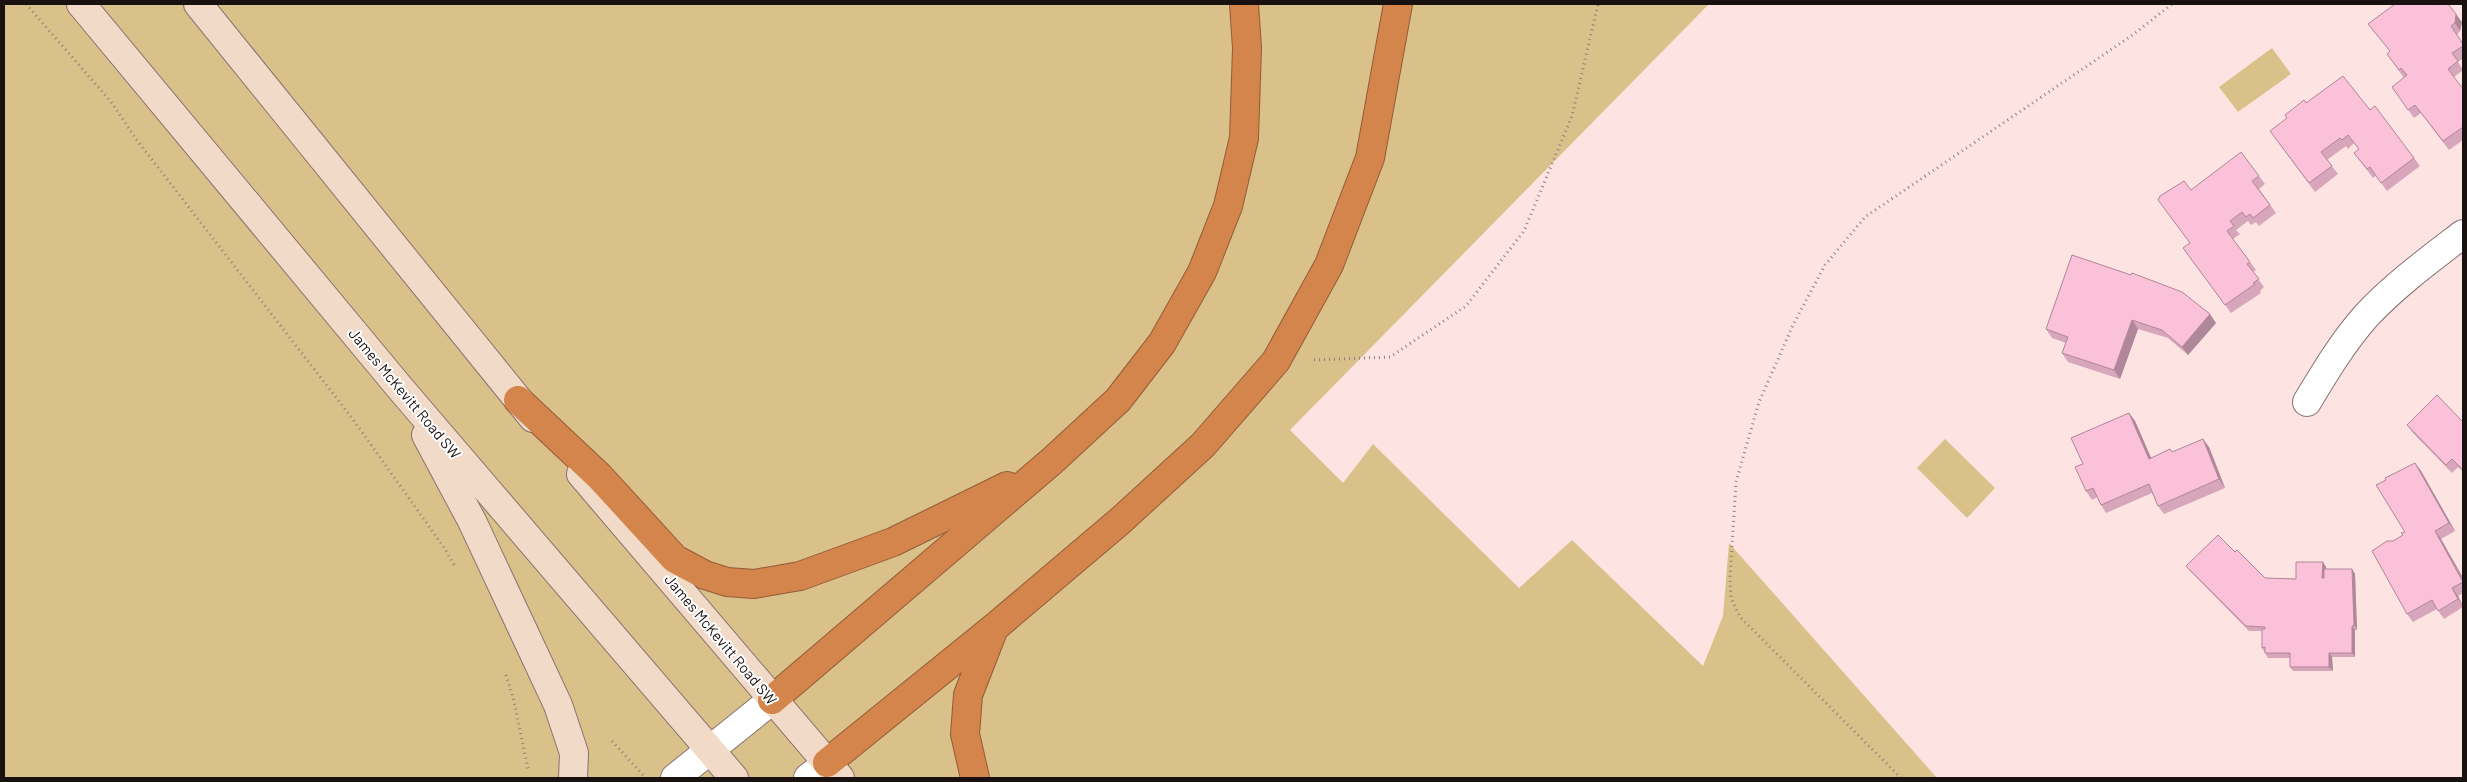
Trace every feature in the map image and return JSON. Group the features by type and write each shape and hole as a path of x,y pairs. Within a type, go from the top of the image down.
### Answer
{"highway":[{"path":"772,700 1052,461 1118,400 1162,343 1202,272 1228,206 1244,138 1247,48 1244,4"},
{"path":"825,773 1120,521 1202,445 1276,361 1329,265 1370,158 1398,4"},
{"path":"518,400 600,477 675,558 705,575 727,582 754,584 800,576 864,554 948,516 1052,461"},
{"path":"975,778 966,734 968,695 995,627"}],"main road":[{"name":"James McKevitt Road SW","path":"81,4 144,77 400,388 734,778"},
{"name":"James McKevitt Road SW","path":"204,12 518,400 772,700 825,773"},
{"path":"400,388 472,521 558,705 574,753 573,778"}],"street":[{"path":"2307,402 2347,340 2366,317 2403,280 2463,234"},
{"path":"675,778 772,700"}],"path":[{"path":"26,4 112,104 136,139 352,418 445,549 459,574"},
{"path":"1276,361 1390,357 1466,306 1524,231 1572,116 1598,4"},
{"path":"1901,778 1740,617 1731,598 1730,578 1736,482 1759,402 1793,325 1825,265 1865,217 2134,34 2172,4"},
{"path":"503,666 514,701 528,769"},
{"path":"612,741 646,778"}],"shaded area":[{"path":"4,4 1709,4 1290,430 1343,483 1373,444 1519,588 1572,540 1703,666 1723,616 1729,543 1937,778 4,778"},
{"path":"2272,48 2291,74 2238,112 2219,87"},
{"path":"1945,439 1995,488 1967,518 1917,468"}],"building":[{"path":"2395,4 2448,4 2456,14 2455,23 2451,26 2463,46 2452,53 2458,61 2448,69 2463,89 2463,127 2443,141 2415,105 2408,110 2392,87 2407,75 2401,68 2399,70 2387,54 2390,51 2368,24"},
{"path":"2343,76 2370,110 2375,106 2414,158 2381,183 2370,167 2367,169 2354,153 2359,149 2348,135 2342,140 2340,138 2321,152 2332,166 2309,183 2270,131 2287,118 2285,115 2304,100 2306,103"},
{"path":"2241,152 2259,176 2252,181 2270,205 2253,218 2250,214 2246,217 2242,212 2230,221 2234,226 2227,231 2250,262 2247,264 2259,279 2253,283 2255,284 2225,305 2183,248 2190,243 2158,200 2160,196 2184,181 2191,190"},
{"path":"2072,255 2131,275 2132,273 2182,292 2210,314 2182,347 2162,330 2132,320 2114,370 2062,353 2068,337 2046,329"},
{"path":"2437,395 2463,422 2463,470 2452,459 2446,465 2407,425"},
{"path":"2129,413 2149,459 2170,449 2172,452 2203,439 2219,479 2158,506 2149,484 2101,505 2093,488 2086,491 2075,467 2083,464 2071,438"},
{"path":"2415,463 2449,523 2435,531 2463,582 2452,588 2458,599 2438,611 2432,600 2407,614 2372,551 2387,541 2393,541 2403,535 2401,533 2405,532 2376,485 2386,480 2385,478"},
{"path":"2218,535 2235,552 2237,550 2265,578 2296,579 2296,562 2323,562 2322,578 2324,578 2324,569 2352,569 2354,625 2352,626 2352,653 2329,653 2329,667 2290,667 2290,653 2265,653 2265,647 2262,648 2262,629 2265,629 2265,627 2246,626 2186,566"}]}
